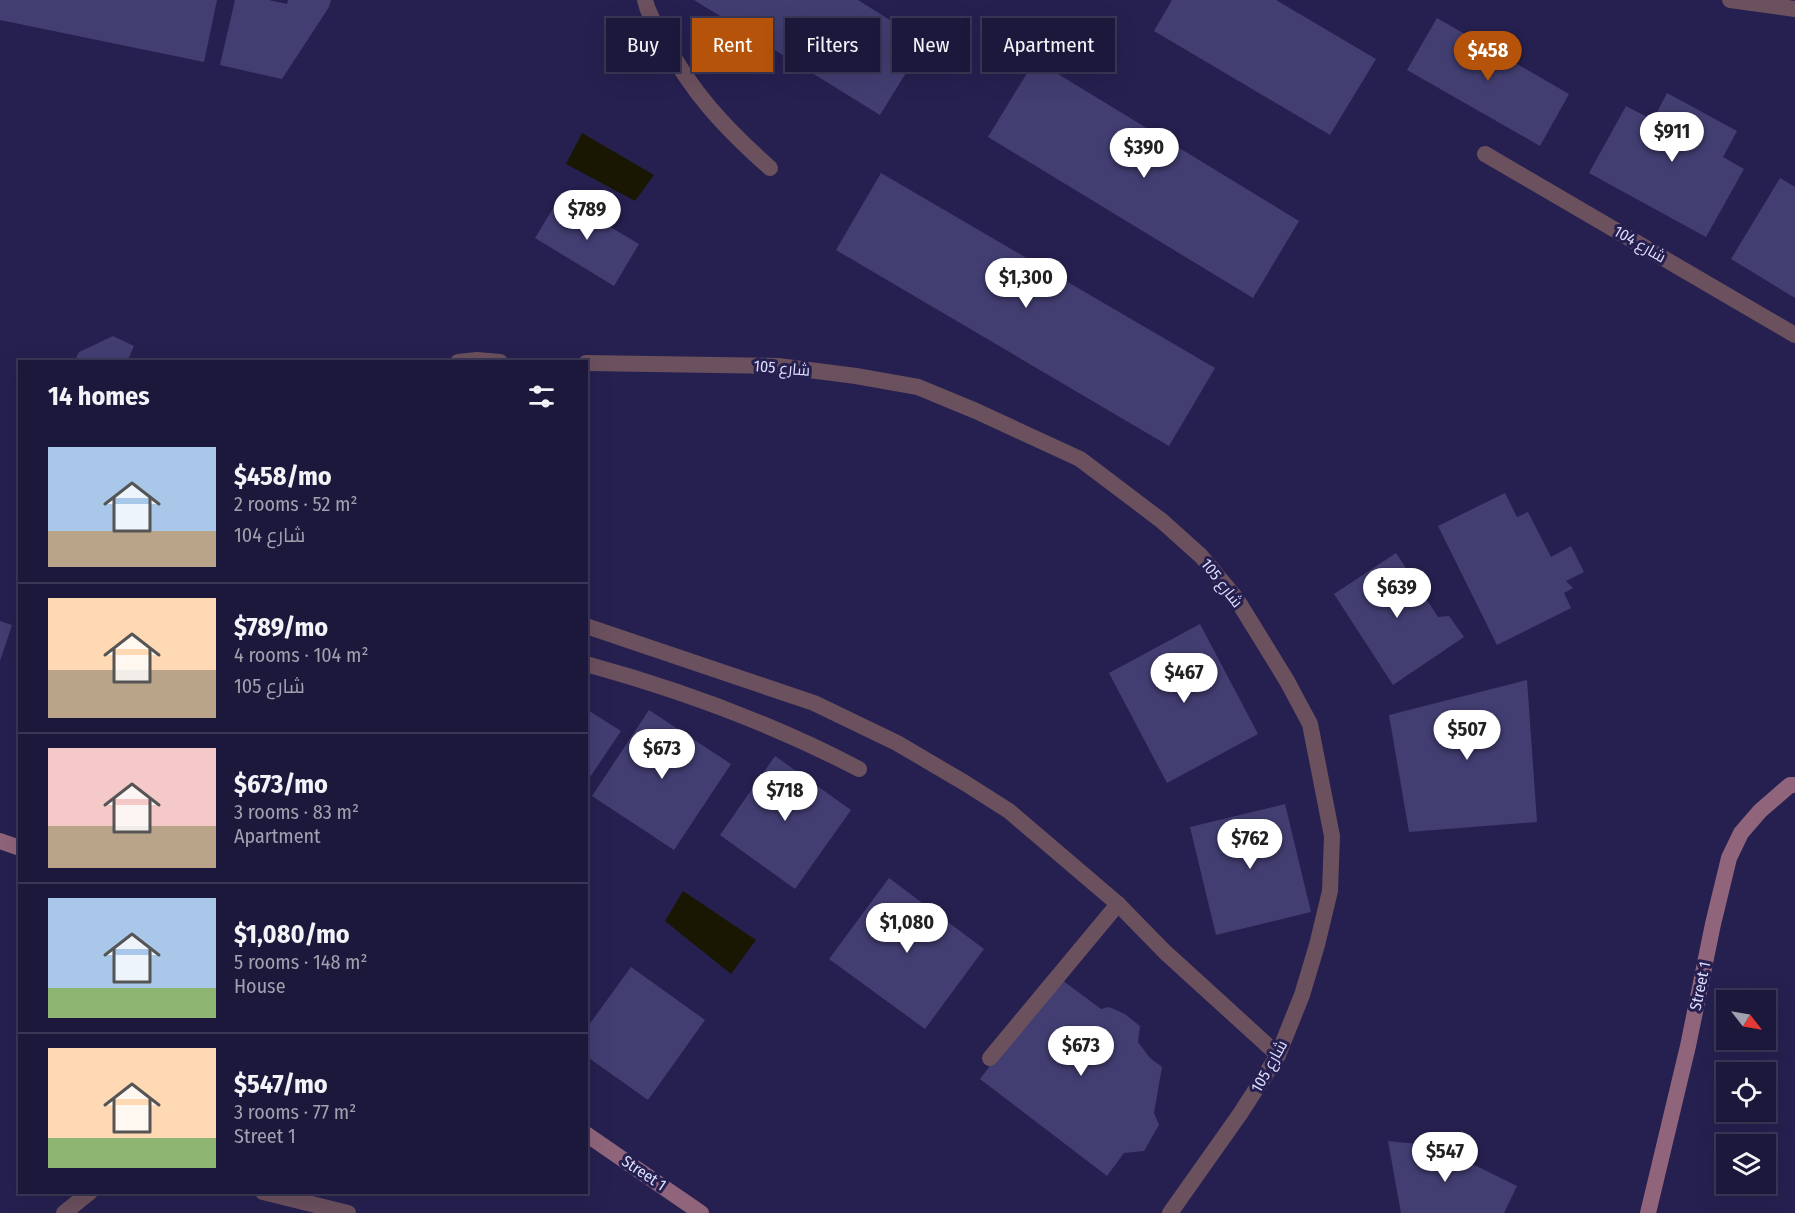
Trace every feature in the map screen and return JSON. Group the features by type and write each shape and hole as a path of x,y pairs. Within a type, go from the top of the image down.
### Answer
{"main road":[{"name":"Street 1","path":"1648,1213 1688,1046 1729,858 1741,833 1760,811 1790,785 1795,784"},
{"path":"0,841 18,847"},
{"name":"Street 1","path":"588,1135 701,1213"}],"street":[{"path":"645,0 647,9 670,53 693,90 731,133 770,168"},
{"path":"1730,0 1795,9"},
{"name":"شارع 104","path":"1485,154 1795,334"},
{"name":"شارع 105","path":"588,363 778,366 918,387 1080,459 1162,521 1201,556 1236,598 1287,681 1310,724 1332,836 1330,891 1302,995 1278,1055 1240,1114 1170,1213"},
{"path":"588,627 814,703 897,743 1009,811 1118,904 1165,952 1278,1055"},
{"path":"588,665 697,697 825,751 860,769"},
{"path":"990,1058 1118,904"},
{"path":"64,1213 88,1194"},
{"path":"271,1194 348,1213"}],"shaded area":[{"path":"582,133 654,175 635,201 566,164"},
{"path":"683,891 756,940 731,974 665,921"}],"building":[{"path":"0,0 217,0 204,62 0,20"},
{"path":"235,0 269,0 287,4 288,0 331,0 329,7 282,79 220,65"},
{"path":"694,0 858,0 892,21 892,72 907,72 880,115 810,72 880,72 880,18 785,18 785,56 773,49 773,18 723,18"},
{"path":"1172,0 1276,0 1376,59 1330,135 1154,31"},
{"path":"1437,18 1569,94 1540,146 1407,70"},
{"path":"1028,72 1055,72 1299,221 1253,298 988,137"},
{"path":"1667,93 1737,131 1723,157 1744,169 1706,237 1589,173 1626,106 1653,120"},
{"path":"881,173 1215,368 1169,446 836,250"},
{"path":"1780,178 1795,187 1795,298 1731,259"},
{"path":"560,197 639,244 614,286 535,238"},
{"path":"113,336 134,346 128,360 75,360 79,352"},
{"path":"1505,493 1517,517 1528,512 1551,557 1571,546 1584,572 1566,581 1573,588 1564,593 1571,608 1497,645 1438,526"},
{"path":"1396,553 1438,617 1449,616 1464,637 1393,685 1334,594"},
{"path":"0,621 12,625 0,661"},
{"path":"1200,624 1258,734 1167,783 1109,673"},
{"path":"1527,680 1537,822 1409,832 1389,715"},
{"path":"588,710 621,731 588,780"},
{"path":"649,710 731,764 674,850 592,796"},
{"path":"775,756 851,810 795,889 720,835"},
{"path":"1285,804 1311,912 1216,935 1190,827"},
{"path":"889,878 984,949 925,1029 829,959"},
{"path":"631,967 705,1020 648,1100 588,1057 588,1026"},
{"path":"1058,977 1101,1009 1109,1007 1125,1014 1140,1026 1138,1042 1150,1058 1162,1067 1154,1113 1159,1125 1144,1151 1124,1153 1107,1176 980,1079"},
{"path":"1388,1141 1436,1146 1517,1186 1504,1213 1401,1213"}]}
